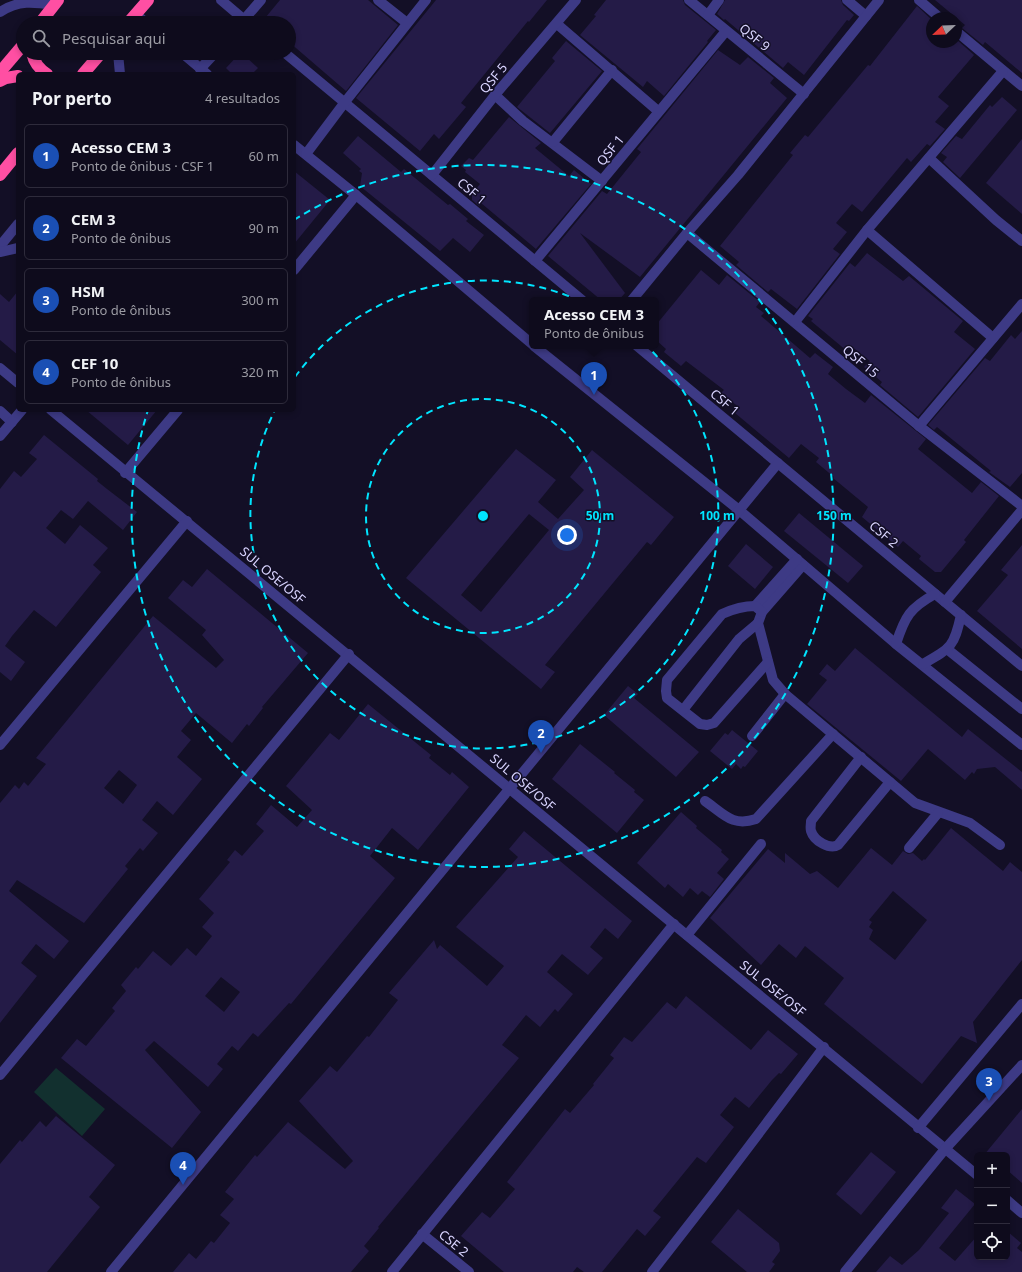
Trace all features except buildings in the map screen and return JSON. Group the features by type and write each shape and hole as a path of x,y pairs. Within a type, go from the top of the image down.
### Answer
{"highway":[{"path":"135,16 148,0"},
{"path":"46,16 56,3"},
{"path":"0,72 16,53"},
{"path":"34,60 44,72"},
{"path":"85,72 95,60"},
{"path":"0,81 16,76"},
{"path":"0,175 16,155"}],"street":[{"path":"221,0 238,16"},
{"path":"249,16 261,0"},
{"path":"378,0 407,23"},
{"path":"306,154 426,0"},
{"name":"QSF 5","path":"432,175 495,95 576,0"},
{"name":"QSF 9","path":"689,0 804,94"},
{"path":"708,15 719,0"},
{"path":"847,0 866,16"},
{"path":"634,297 687,233 738,175 879,0"},
{"path":"919,0 933,12"},
{"path":"0,11 27,1 56,3"},
{"path":"557,24 658,111"},
{"name":"QSF 1","path":"495,95 523,121 553,142 602,181 658,111 726,31"},
{"path":"962,36 1022,86"},
{"path":"119,60 120,72"},
{"path":"191,60 204,71 211,60"},
{"name":"CSF 1","path":"294,60 578,297"},
{"path":"553,142 612,70"},
{"path":"795,322 867,230 1003,71"},
{"path":"296,146 529,342"},
{"path":"929,158 996,220 1022,240"},
{"path":"535,260 602,181"},
{"path":"296,268 356,195"},
{"path":"0,246 16,226"},
{"path":"867,230 993,338"},
{"name":"QSF 15","path":"687,233 919,426 1022,506"},
{"path":"0,252 16,248"},
{"path":"919,426 1022,304"},
{"path":"538,349 739,510 896,644 923,664 1022,745"},
{"name":"CSF 1","path":"641,349 778,464"},
{"path":"0,368 16,381"},
{"path":"0,411 12,422"},
{"path":"0,436 20,412"},
{"name":"SUL OSE/OSF","path":"53,412 125,473 187,521 349,654 824,1047 918,1128 974,1173"},
{"path":"125,473 176,412"},
{"path":"111,1272 778,464"},
{"name":"CSF 2","path":"778,464 936,594"},
{"path":"945,602 1022,510"},
{"path":"0,745 187,521"},
{"path":"800,562 759,609 758,623 773,680 785,694 915,803 938,813 970,823 1000,845"},
{"path":"896,644 900,631 911,610 936,594 1022,666"},
{"path":"759,609 734,608 722,614 667,680 667,698 700,724 706,725 714,723 768,662"},
{"path":"923,664 952,645 957,636 961,615"},
{"path":"683,710 739,639 758,623"},
{"path":"947,649 1022,708"},
{"path":"0,1075 349,654"},
{"path":"752,736 785,694"},
{"path":"705,801 736,823 746,823 756,819 833,734"},
{"path":"861,757 811,821 811,832 814,837 828,847 838,845 890,782"},
{"path":"909,848 938,813"},
{"path":"687,935 761,844"},
{"path":"392,1272 674,924"},
{"path":"918,1128 1022,1004"},
{"path":"652,1272 824,1047"},
{"path":"845,1272 945,1149 1022,1065"},
{"path":"1010,1203 1022,1213"},
{"name":"CSE 2","path":"422,1234 469,1272"}],"green space":[{"path":"56,1068 105,1109 82,1136 34,1092"}],"place":[{"name":"Acesso CEM 3","path":"594,395"},
{"name":"CEM 3","path":"541,753"},
{"name":"HSM","path":"989,1101"},
{"name":"CEF 10","path":"183,1185"}]}
